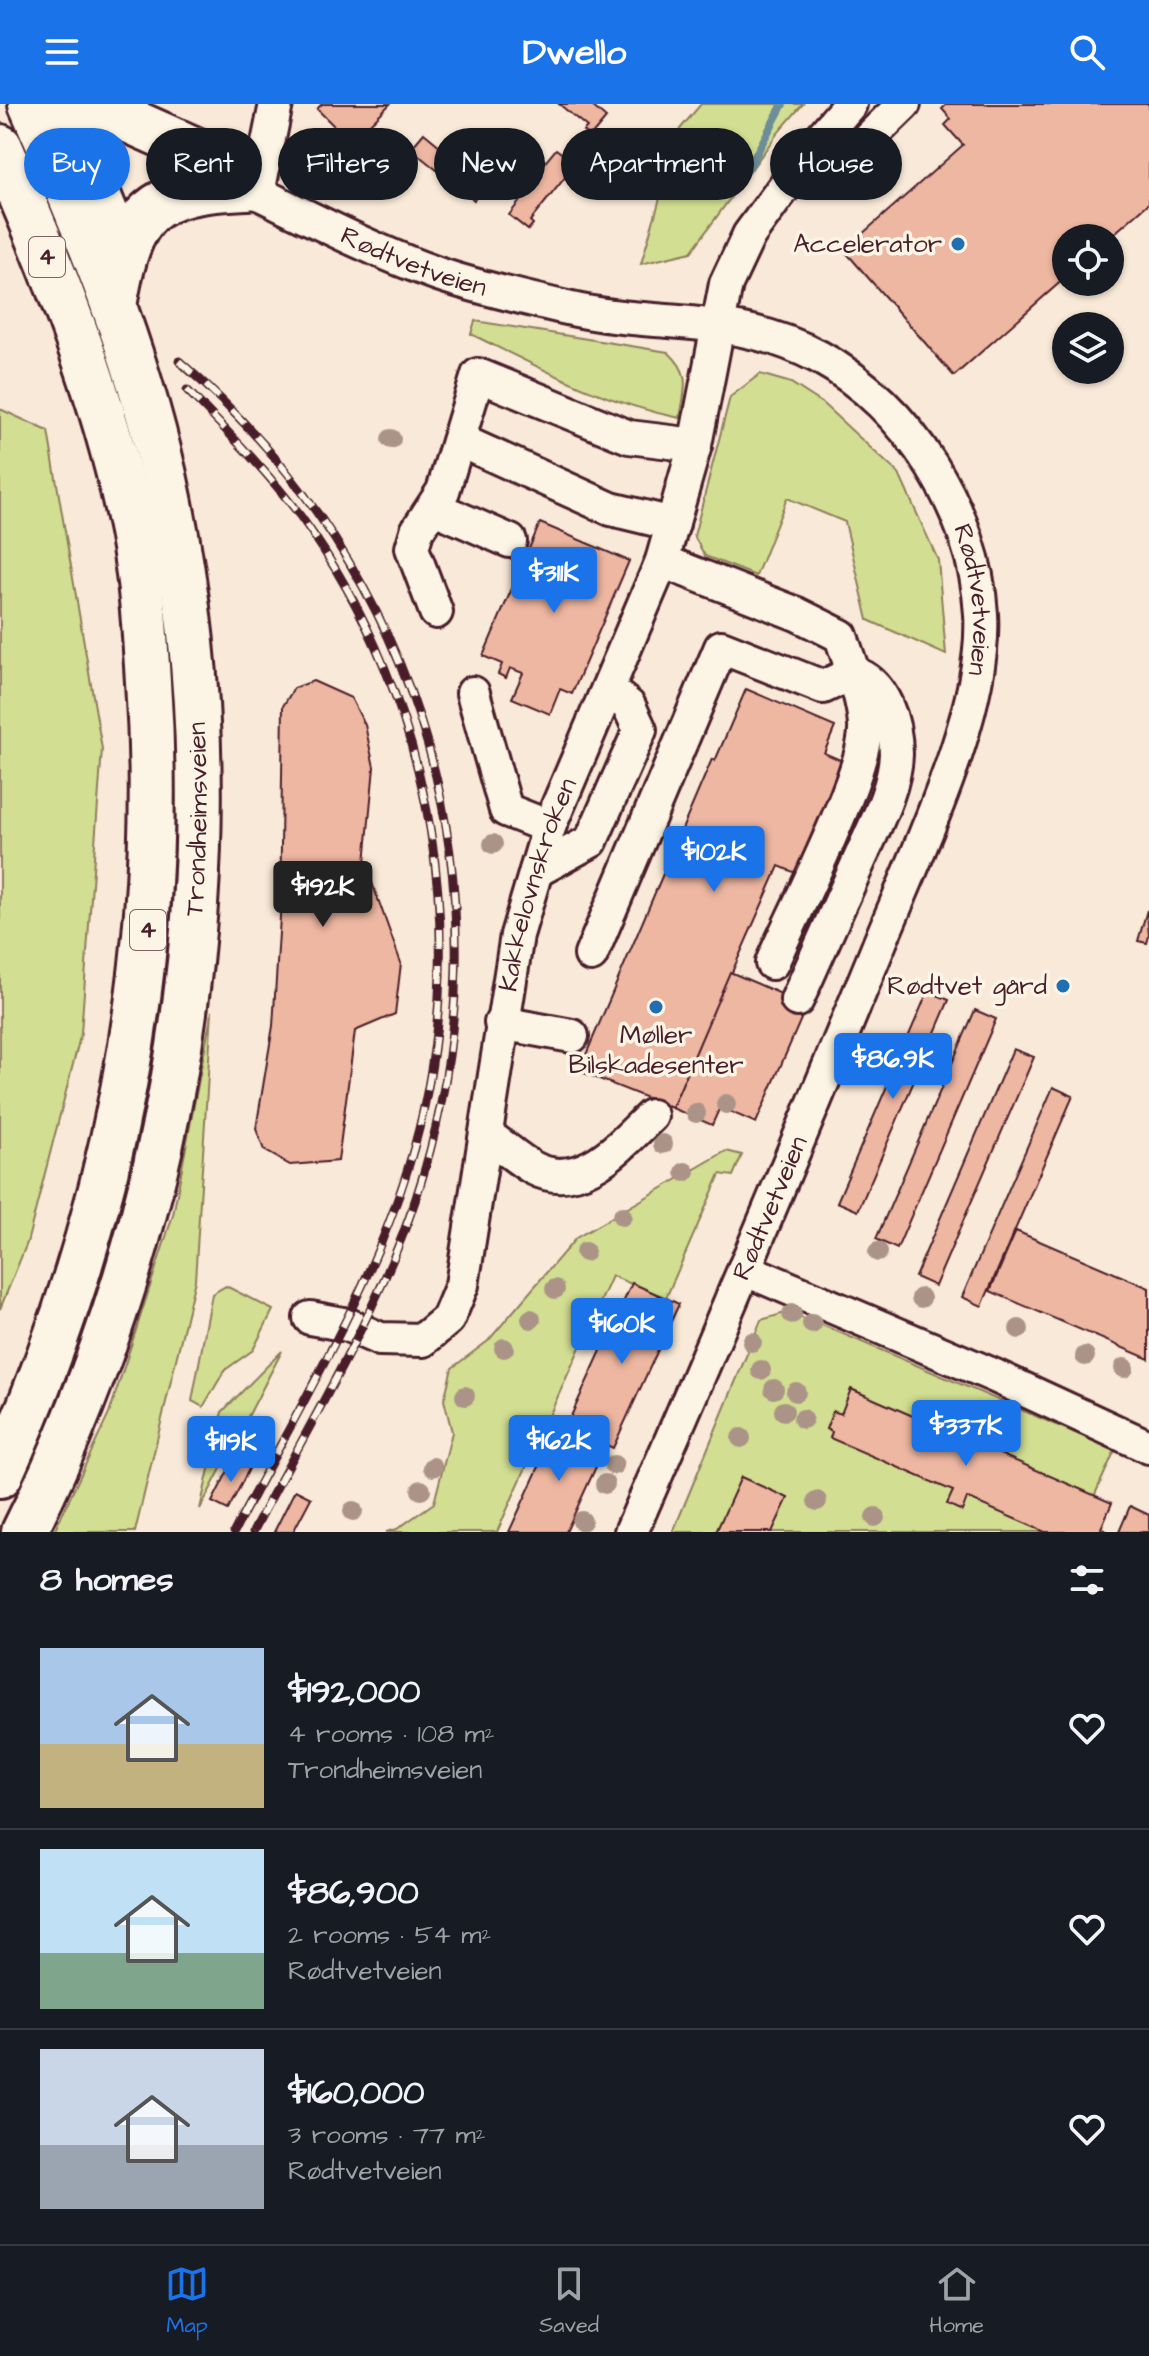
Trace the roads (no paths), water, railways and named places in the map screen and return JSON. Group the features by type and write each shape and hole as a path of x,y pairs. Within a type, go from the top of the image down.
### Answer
{"highway":[{"name":"Trondheimsveien","path":"24,1532 70,1430 123,1289 160,1149 192,935 197,736 182,579 164,474 114,306 31,104"},
{"path":"92,104 146,128"},
{"name":"Trondheimsveien","path":"0,147 90,369 121,483 140,592 154,804 148,929 114,1138 68,1307 28,1413 0,1475"},
{"path":"114,306 126,248 146,213 165,200"}],"street":[{"path":"68,104 126,248"},
{"path":"262,154 276,104"},
{"name":"Kakkelovnskroken","path":"829,128 850,104"},
{"path":"879,128 904,104"},
{"name":"Rødtvetveien","path":"262,195 437,274 574,310 717,323 770,334 820,358 850,377 897,421 934,470 967,535 981,613 981,650 975,683 949,773 744,1269 631,1532"},
{"name":"Kakkelovnskroken","path":"310,1318 396,1341 423,1340 448,1319 462,1285 517,935 549,827 662,561 695,445 726,284 749,235 775,200"},
{"path":"436,612 412,548 417,531 435,508 478,375 629,437 695,445"},
{"path":"459,440 611,509 673,524"},
{"path":"435,508 510,541"},
{"path":"662,561 800,604 841,636 853,673 865,726 858,766 772,963"},
{"path":"591,955 721,647 823,687 853,673 869,677 879,690 892,725 896,755 890,786 872,831 797,1000"},
{"path":"536,871 591,841 640,730 629,706 608,689"},
{"path":"473,693 506,810 549,827"},
{"path":"501,1023 572,1036"},
{"path":"487,1135 532,1167 549,1175 569,1175 590,1168 611,1155 651,1116"},
{"path":"744,1269 995,1376 1149,1447"}],"waterway":[{"path":"754,158 783,104"}],"railway":[{"path":"179,361 264,445 334,537 388,637 427,743 450,854 456,967 445,1083 416,1198 362,1327 253,1532"},
{"path":"187,390 261,467 301,517 347,589 384,666 412,746 430,830 439,915 439,1000 428,1085 408,1168 392,1215 352,1308 234,1532"}],"place":[{"name":"Accelerator","path":"958,244"},
{"name":"Rødtvet gård","path":"1063,986"},
{"name":"Møller Bilskadesenter","path":"656,1007"}]}
